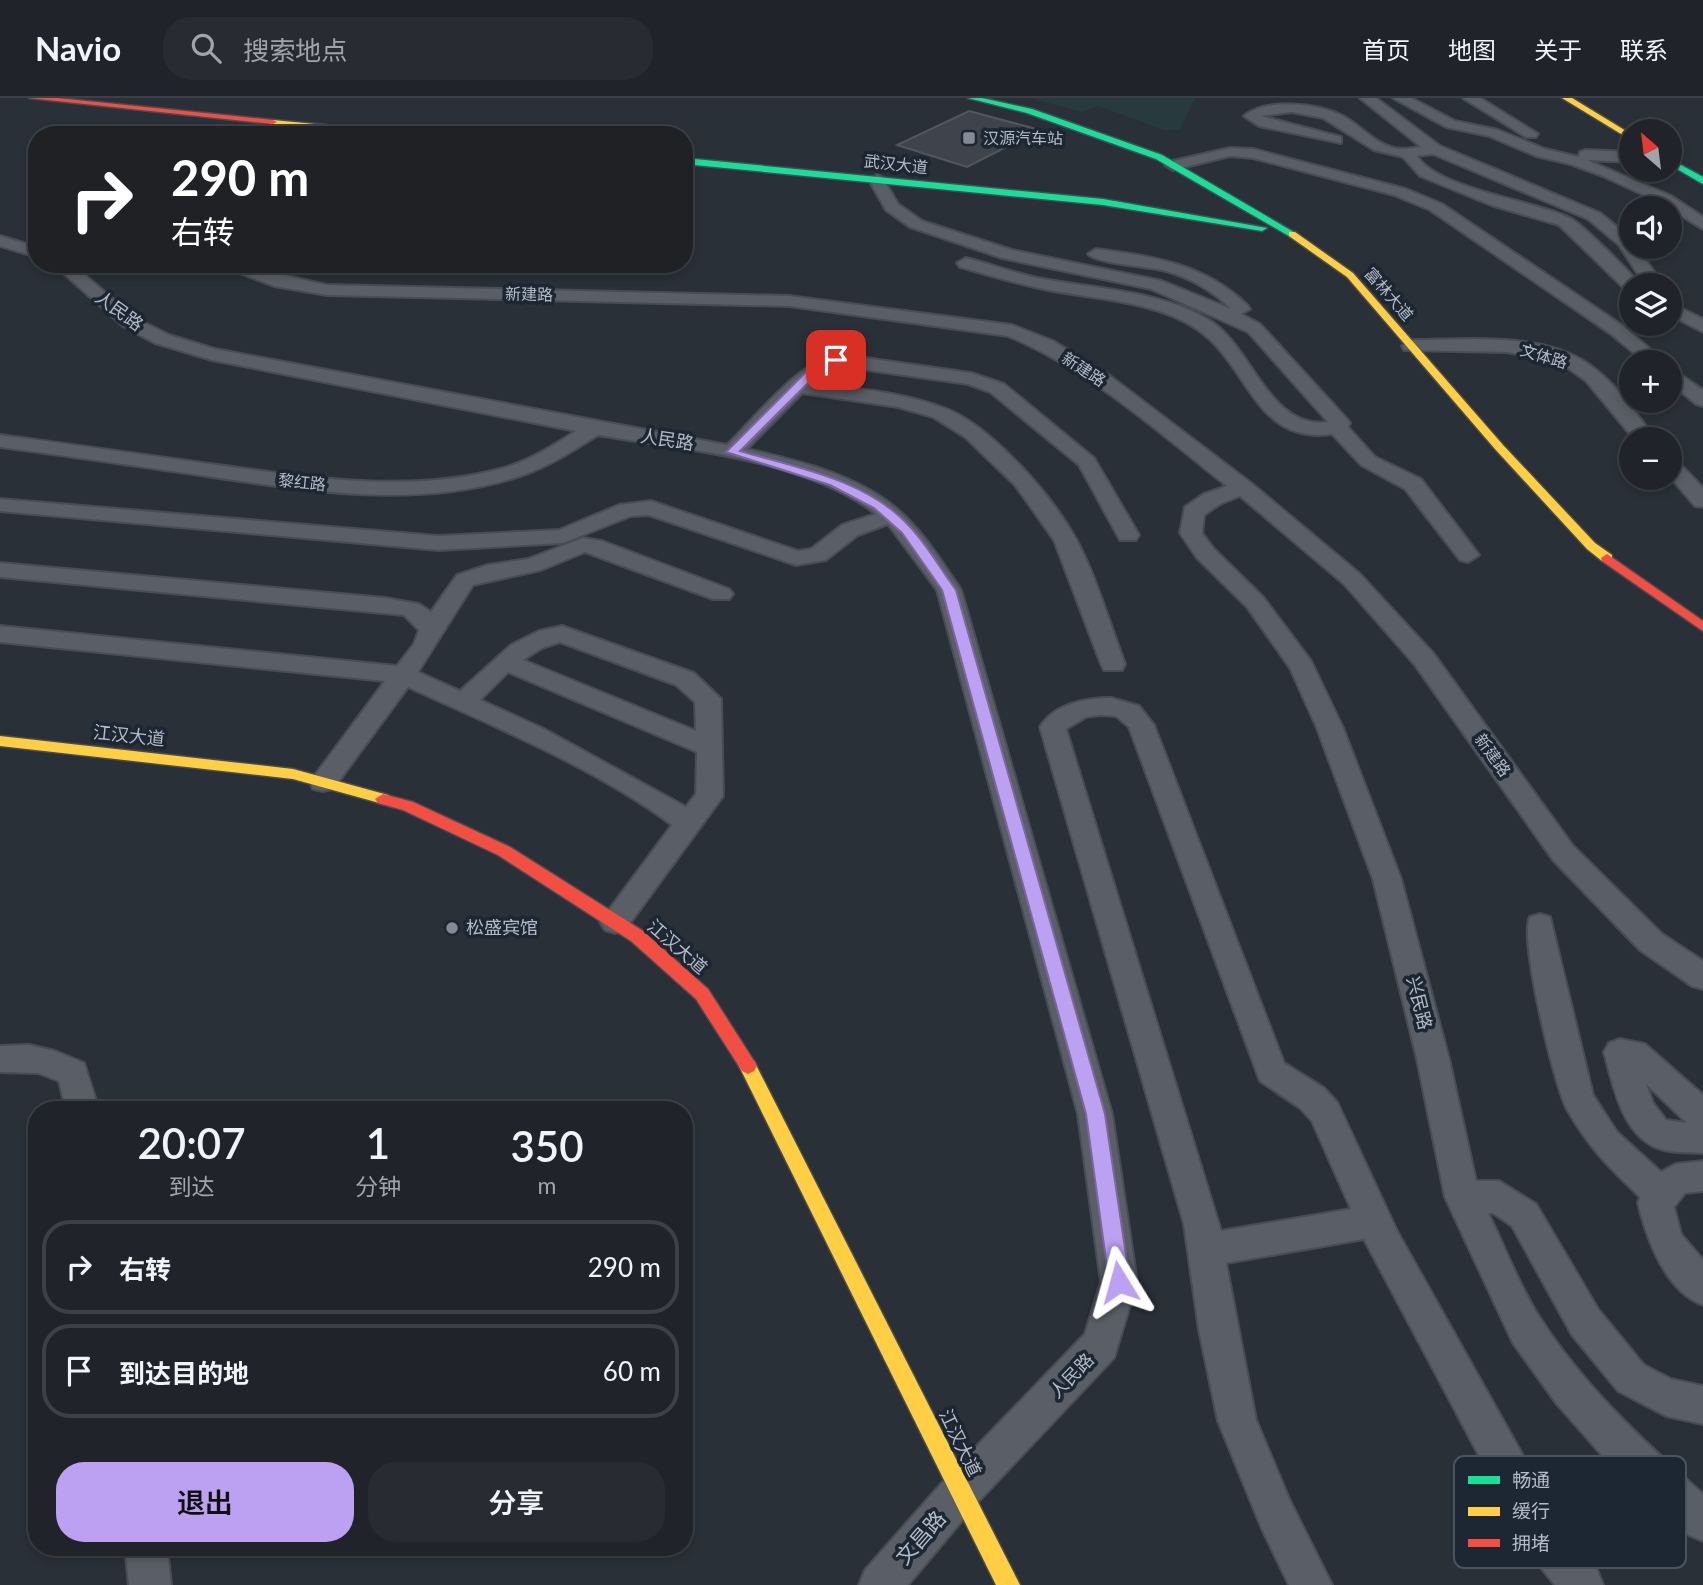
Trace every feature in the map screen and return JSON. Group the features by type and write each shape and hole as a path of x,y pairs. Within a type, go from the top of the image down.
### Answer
{"main road":[{"path":"33,98 318,126"},
{"name":"富林大道","path":"972,98 1029,111 1159,157 1173,165 1180,191 1271,220 1316,250 1350,275 1591,546 1703,627"},
{"path":"1566,98 1619,131"},
{"name":"武汉大道","path":"693,162 1104,202"},
{"path":"1104,202 1147,206 1180,191 1182,175 1173,165"},
{"path":"1682,169 1703,181"},
{"path":"1104,202 1192,208 1271,220"},
{"path":"1104,202 1242,222 1268,229 1316,250"},
{"name":"江汉大道","path":"0,741 293,774 408,806 504,850 637,936 702,994 758,1082 1009,1585"}],"street":[{"path":"1307,98 1327,107 1371,144 1389,151 1435,149"},
{"path":"1367,98 1414,136 1435,149 1577,208 1608,226 1625,242 1646,273"},
{"path":"1400,98 1451,124 1493,133 1541,153 1574,160 1608,173 1665,199 1703,223"},
{"path":"1470,98 1551,145 1569,152 1619,156"},
{"path":"1335,140 1264,123 1251,117 1262,110 1286,108 1320,112 1344,122"},
{"path":"1173,165 1230,152 1253,154 1400,192 1436,207 1488,241 1617,330 1641,350"},
{"path":"1407,152 1415,165 1425,173 1506,206 1548,215 1564,222 1619,274"},
{"path":"877,180 892,207 916,224 1008,254 1156,285 1254,328 1340,423 1337,428"},
{"path":"1548,215 1577,208"},
{"path":"0,241 28,249"},
{"path":"966,263 1045,285 1179,314 1203,324 1222,339 1253,385 1277,412 1300,428 1313,432 1337,428"},
{"name":"人民路","path":"72,273 129,322 162,339 212,354 732,452 834,483 878,505 907,530 949,590 1095,1114 1119,1282 1101,1345 961,1490"},
{"name":"新建路","path":"252,273 280,282 327,290 789,301 1012,331 1046,345 1103,380 1243,488 1352,579 1424,659 1563,853 1651,942 1703,977"},
{"path":"1682,318 1703,327"},
{"name":"文体路","path":"1411,346 1503,346 1547,354 1585,370 1635,427"},
{"path":"732,452 817,368 836,360 971,379 997,388 1087,462 1128,535"},
{"path":"1682,384 1703,401"},
{"path":"799,387 900,401 940,413 972,433 1022,481 1065,540 1113,664"},
{"name":"黎红路","path":"0,440 296,483 365,488 423,486 505,475 538,463 595,428"},
{"path":"1337,428 1368,461 1413,484 1468,555"},
{"path":"1682,478 1703,500"},
{"name":"兴民路","path":"1243,488 1212,499 1193,512 1191,533 1205,553 1255,602 1302,667 1330,728 1387,878 1433,1059 1462,1197 1526,1330 1570,1389 1631,1456"},
{"path":"0,505 439,543 563,536 627,510 651,508 796,558 818,555 850,530 890,516"},
{"path":"323,782 425,645 431,630 465,580 488,572 533,565 583,545 594,546 720,594"},
{"path":"0,569 385,605 411,609 424,618 431,630"},
{"path":"0,634 403,675 533,734 660,802 689,822"},
{"path":"462,703 506,662 544,635 562,634 685,678 708,699 709,796 615,922"},
{"path":"506,662 710,747"},
{"path":"1311,1585 1276,1515 1237,1421 1218,1330 1202,1224 1053,727 1059,718 1072,712 1119,708 1131,713 1141,725 1270,1071 1281,1082 1297,1086 1314,1097 1319,1105 1373,1221 1501,1456"},
{"path":"1540,925 1547,976 1578,1099 1605,1142 1662,1195"},
{"path":"1703,1116 1634,1053 1620,1052 1633,1097 1644,1118 1661,1134 1703,1139"},
{"path":"0,1059 30,1057 58,1064 73,1073 81,1101"},
{"path":"1703,1177 1676,1179 1655,1203 1666,1242 1703,1288"},
{"path":"1462,1197 1499,1197 1524,1215 1585,1322 1631,1378 1666,1397 1703,1405"},
{"path":"1206,1250 1373,1221"},
{"name":"文昌路","path":"880,1585 961,1490"},
{"name":"兴民路","path":"1686,1506 1703,1521"},
{"path":"147,1556 150,1585"},
{"path":"1568,1568 1582,1585"}],"green space":[{"path":"1031,98 1195,98 1180,129 1167,131 1098,106 1082,112"}],"building":[{"name":"汉源汽车站","path":"969,111 1040,130 967,167 897,145"}],"traffic: fast":[{"path":"972,98 1029,111 1159,157 1292,234"},
{"path":"693,162 1103,202 1262,228"},
{"path":"1682,169 1703,181"}],"traffic: slow":[{"path":"1566,98 1619,131"},
{"path":"273,122 315,126"},
{"path":"1292,234 1350,275 1499,447 1591,546 1607,558"},
{"path":"0,741 293,774 383,799"},
{"path":"748,1066 1008,1585"}],"traffic: jam":[{"path":"33,98 273,122"},
{"path":"1607,558 1703,627"},
{"path":"383,799 408,806 504,851 637,936 702,994 748,1066"}],"place":[{"name":"汉源汽车站","path":"969,138"},
{"name":"松盛宾馆","path":"452,928"}],"route":[{"path":"836,360 817,368 732,452 834,483 878,505 907,530 949,590 1095,1114 1119,1282"}]}
